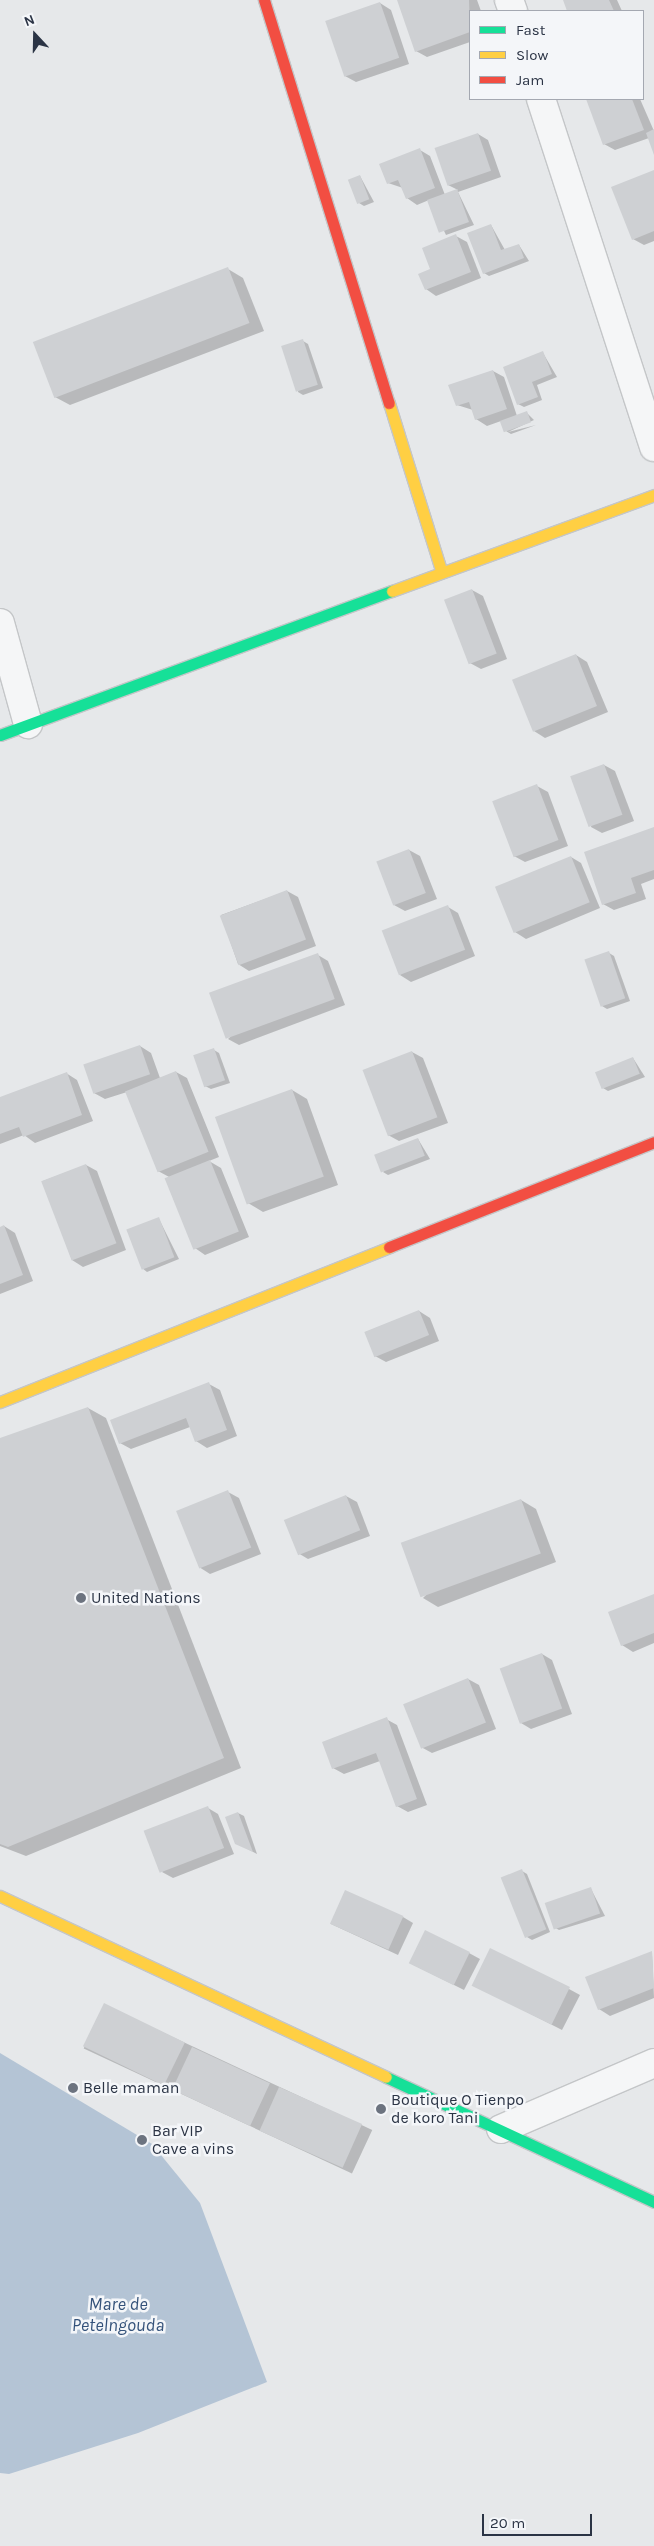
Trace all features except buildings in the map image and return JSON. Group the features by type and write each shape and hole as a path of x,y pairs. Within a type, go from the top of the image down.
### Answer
{"main road":[{"path":"264,0 441,570"},
{"path":"0,735 441,570 654,495"},
{"path":"0,1402 654,1142"},
{"path":"0,1896 654,2202"}],"street":[{"path":"541,100 654,446"},
{"path":"0,623 28,724"},
{"path":"501,2129 654,2063"}],"water":[{"name":"Mare de Petelngouda","path":"0,2053 152,2144 200,2203 267,2382 138,2433 9,2474 0,2473"}],"traffic: fast":[{"path":"0,735 392,591"},
{"path":"386,2077 654,2202"}],"traffic: slow":[{"path":"389,403 441,570"},
{"path":"392,591 654,495"},
{"path":"0,1402 389,1247"},
{"path":"0,1896 386,2077"}],"traffic: jam":[{"path":"264,0 389,403"},
{"path":"389,1247 654,1142"}],"place":[{"name":"United Nations","path":"81,1598"},
{"name":"Belle maman","path":"73,2088"},
{"name":"Boutique O Tienpo de koro Tani","path":"381,2109"},
{"name":"Bar VIP Cave a vins","path":"142,2140"}]}
